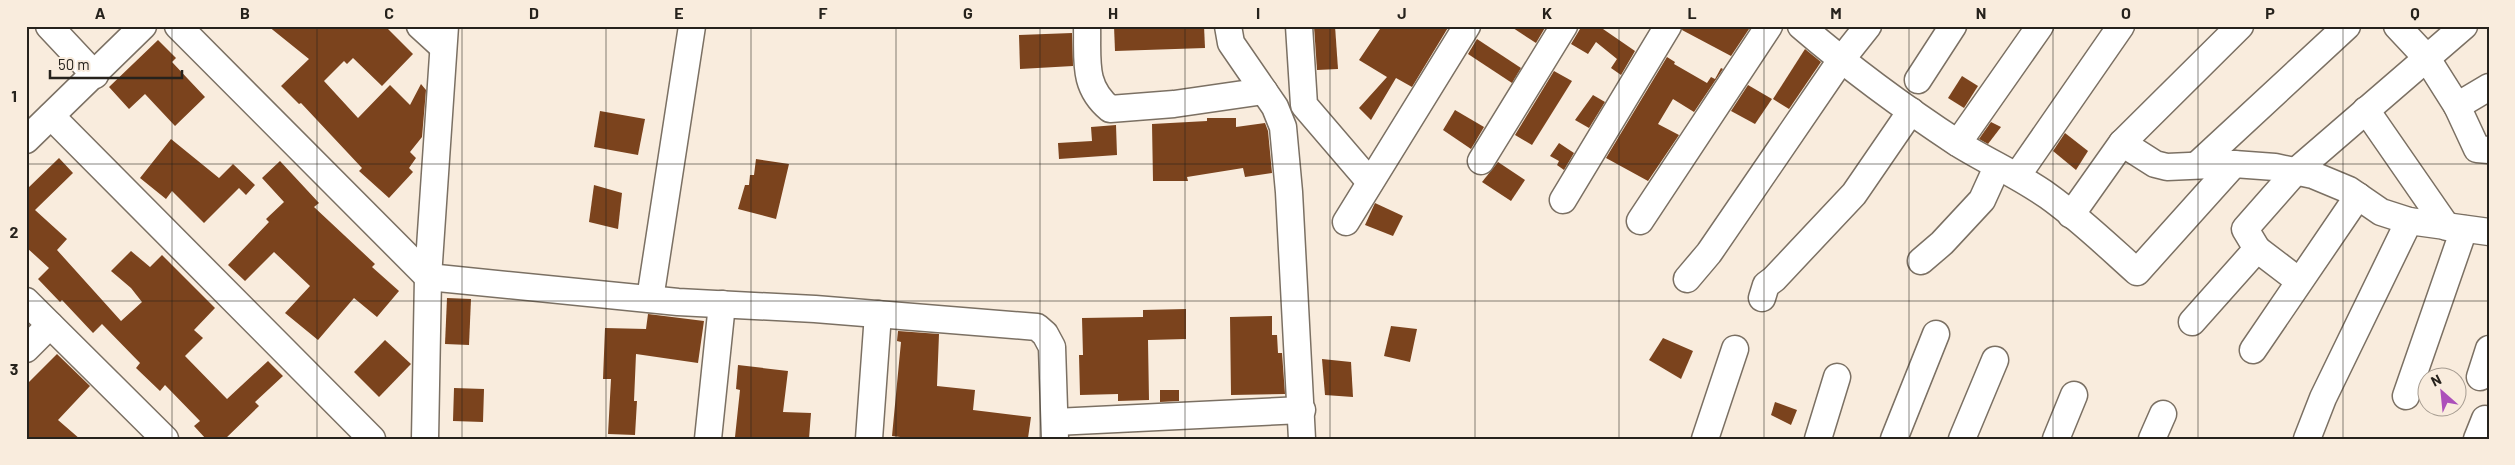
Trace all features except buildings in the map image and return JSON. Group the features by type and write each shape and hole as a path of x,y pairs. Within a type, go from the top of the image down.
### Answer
{"street":[{"path":"48,26 95,75"},
{"path":"26,140 95,75 143,26"},
{"path":"178,26 428,277 650,299 878,314 1036,327 1045,334 1052,347 1055,430 1302,410"},
{"path":"420,26 444,36 428,277 425,439"},
{"path":"650,299 692,26"},
{"path":"1087,26 1089,79 1097,98 1110,109 1174,104 1264,91"},
{"path":"1228,26 1231,43 1275,107 1283,127 1302,410 1302,439"},
{"path":"1299,26 1304,105 1370,182"},
{"path":"1346,222 1467,26"},
{"path":"1481,161 1564,26"},
{"path":"1563,200 1668,26"},
{"path":"1640,221 1769,26"},
{"path":"1801,26 1841,60 1911,111 2071,214 2137,272 2234,164"},
{"path":"1687,279 1709,253 1841,60 1868,26"},
{"path":"1918,80 1953,26"},
{"path":"1958,143 2040,26"},
{"path":"1921,261 1942,243 2007,172 2121,26"},
{"path":"2071,214 2122,143 2150,112 2240,26"},
{"path":"2197,165 2347,26"},
{"path":"2397,26 2426,57 2457,106 2485,156"},
{"path":"2299,281 2257,249 2245,229 2296,171 2464,26"},
{"path":"2457,106 2489,87"},
{"path":"2366,110 2466,229"},
{"path":"1762,298 1766,285 1774,279 1854,194 1911,111"},
{"path":"51,116 372,439"},
{"path":"2122,143 2155,164 2166,167 2234,164 2296,171 2313,175 2349,190 2381,212 2409,220 2466,229"},
{"path":"2253,350 2358,196"},
{"path":"2307,439 2323,398 2409,220"},
{"path":"2406,396 2466,229"},
{"path":"2192,322 2257,249"},
{"path":"26,301 163,438"},
{"path":"708,439 722,304"},
{"path":"869,439 878,314"},
{"path":"26,349 50,325"},
{"path":"1894,439 1936,334"},
{"path":"1705,439 1735,349"},
{"path":"2480,377 2489,349"},
{"path":"1962,439 1995,360"},
{"path":"1818,439 1837,377"},
{"path":"2056,439 2074,395"},
{"path":"2152,439 2163,414"}]}
